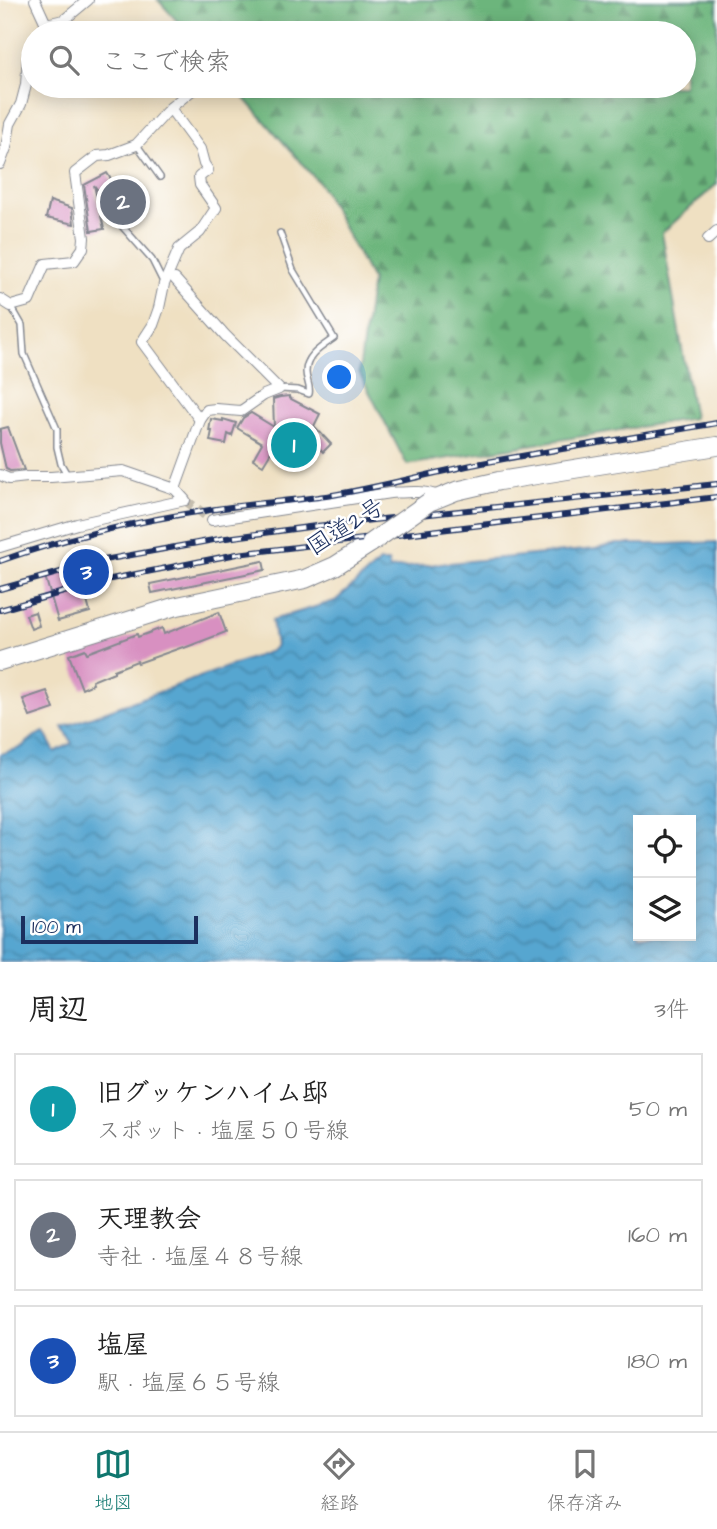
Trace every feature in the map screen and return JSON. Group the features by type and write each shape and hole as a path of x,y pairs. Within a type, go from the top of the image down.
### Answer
{"highway":[{"name":"国道2号","path":"0,661 173,607 305,579 335,566 436,500 464,489 717,446"}],"street":[{"path":"35,0 41,21"},
{"path":"62,21 88,0"},
{"path":"0,164 6,148 9,124 23,98"},
{"path":"0,299 11,306 29,301 45,264 74,261 83,248 84,238 75,173 97,156 109,155 136,145 182,98"},
{"path":"170,108 200,149 208,170 199,177 200,185 216,208 200,232 179,249 164,284 153,324 142,342 200,420"},
{"path":"708,239 717,231"},
{"path":"174,489 200,420 207,410 241,411 264,395 279,389 225,335 175,279"},
{"path":"0,475 9,480 124,471 174,489 185,500 77,524 0,547"},
{"path":"212,520 390,492 428,492 436,500"}],"lane":[{"path":"136,145 160,177"},
{"path":"121,225 152,260 164,284"},
{"path":"279,389 298,390 309,394 306,372 310,356 334,338 293,270 280,233"},
{"path":"11,306 22,325 24,354 57,429 57,447 61,464 68,476"}],"green space":[{"path":"158,0 717,0 717,184 662,233 694,418 407,465 359,372 372,280 320,184 245,98 696,98 696,21 177,21"}],"water":[{"path":"717,542 717,962 0,962 0,754 20,748 44,732 55,752 72,743 63,727 271,651 276,646 272,620 335,601 380,562 388,562 390,570 595,549 617,544"}],"building":[{"path":"107,173 117,189 123,183 142,206 119,220 94,185 104,229 91,231 84,185"},
{"path":"50,201 72,208 74,224 46,218"},
{"path":"289,396 320,414 314,426 331,444 323,452 314,442 288,466 272,450 263,465 253,459 262,443 237,428 243,418 251,413 274,427 273,399"},
{"path":"211,419 236,423 232,436 228,434 226,444 210,441"},
{"path":"8,427 24,470 6,469 0,429"},
{"path":"263,561 265,570 152,593 150,584"},
{"path":"78,567 90,612 58,621 45,576"},
{"path":"35,612 39,626 31,629 26,615"},
{"path":"219,612 226,632 114,670 82,689 69,655 85,649 87,653 137,634 138,637 162,628 164,634"},
{"path":"47,691 54,709 30,717 23,699"}],"tunnel":[{"path":"185,500 212,520"}],"railway":[{"path":"0,561 80,536 161,518 345,493 477,464 717,423"},
{"path":"0,589 104,560 219,539 316,526 717,484"},
{"path":"0,610 106,580 237,554 717,497"}],"place":[{"name":"天理教会","path":"123,202"},
{"name":"旧グッケンハイム邸","path":"294,445"},
{"name":"塩屋","path":"86,572"}]}
